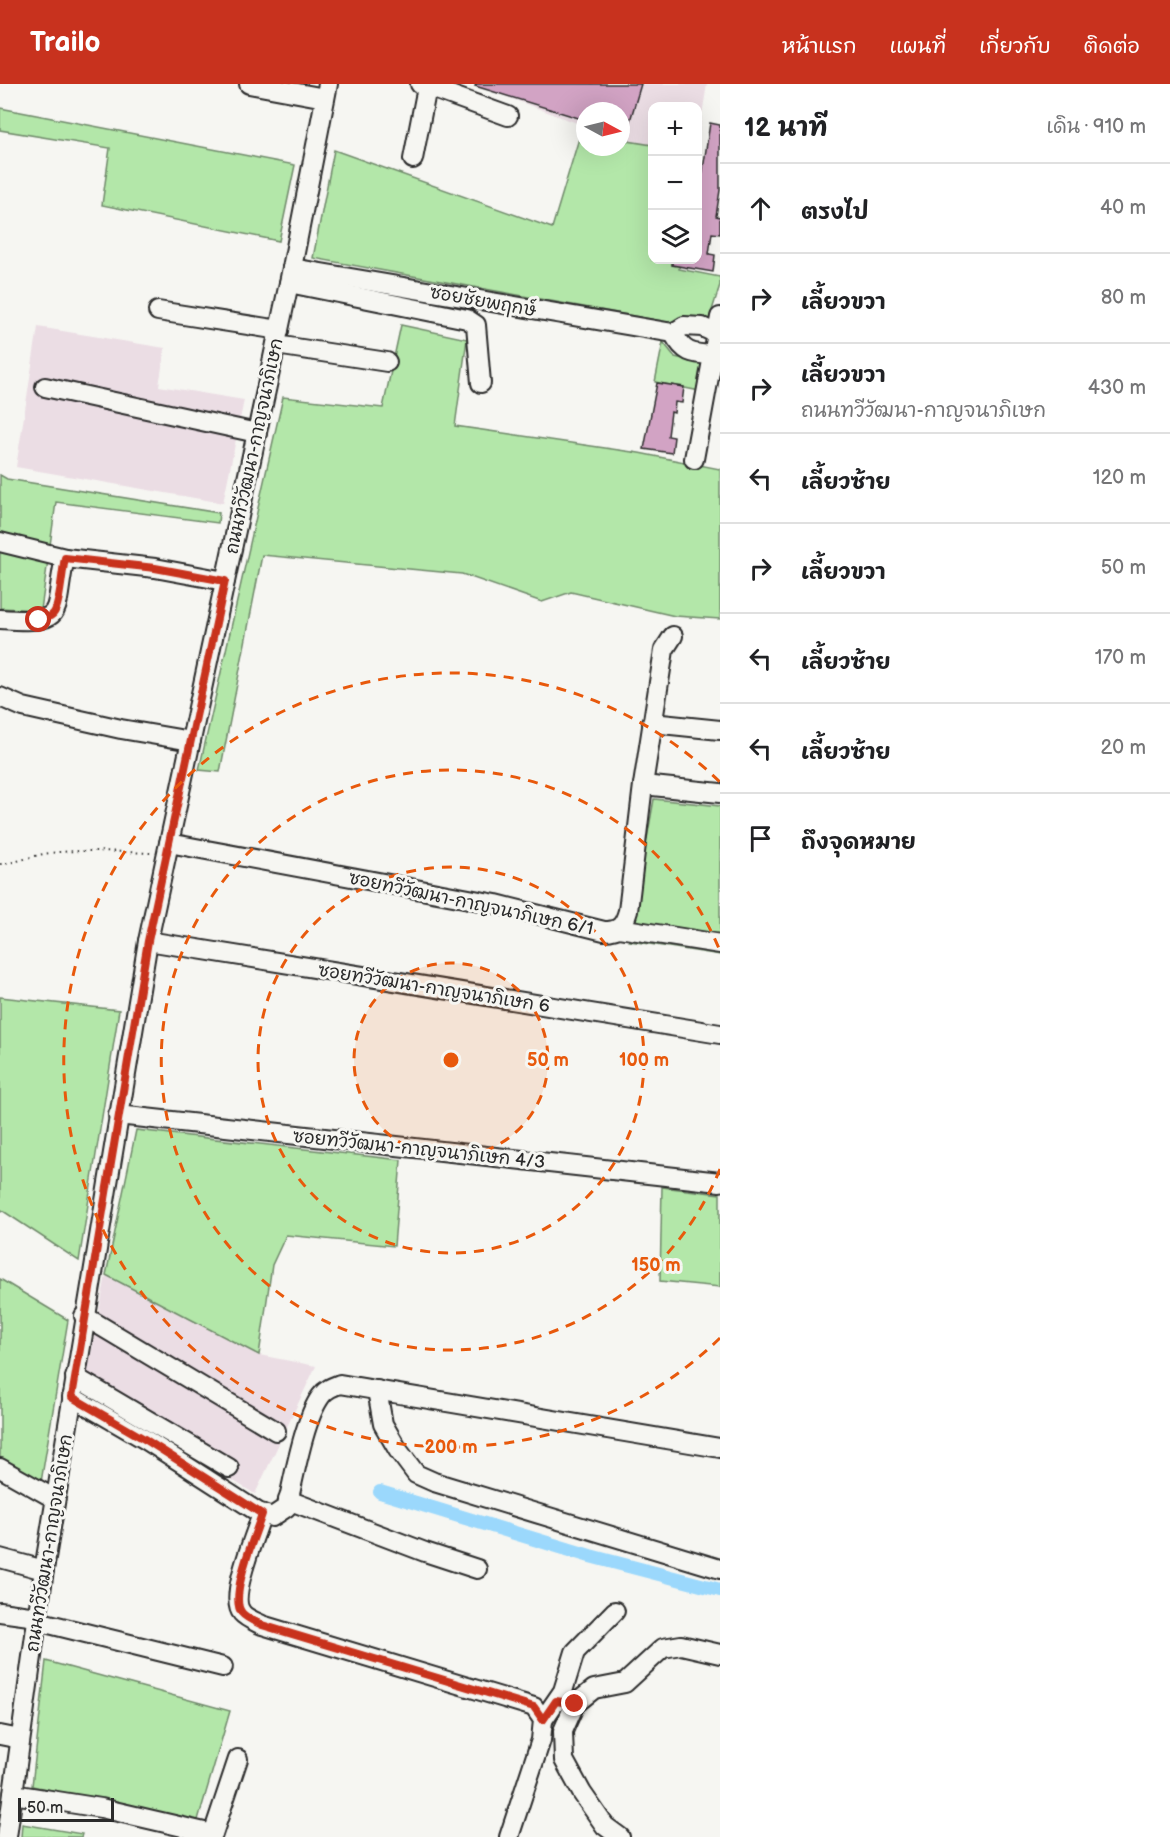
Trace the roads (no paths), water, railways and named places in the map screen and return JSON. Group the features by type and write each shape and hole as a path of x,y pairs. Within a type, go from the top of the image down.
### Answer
{"street":[{"path":"249,84 326,91"},
{"path":"413,159 424,86 507,116"},
{"name":"ถนนทวีวัฒนา-กาญจนาภิเษก","path":"7,1837 55,1499 148,941 291,276 326,91"},
{"path":"291,276 467,319 476,325 481,383"},
{"name":"ซอยชัยพฤกษ์","path":"291,276 673,333 684,326 702,327 717,341"},
{"path":"158,311 387,362"},
{"path":"673,333 681,347 694,354 717,341"},
{"path":"694,459 717,341"},
{"path":"45,387 257,433"},
{"path":"0,542 65,558 145,567 225,581"},
{"path":"0,620 39,620 54,613 58,605 60,577 65,558"},
{"name":"ซอยทวีวัฒนา-กาญจนาภิเษก 6/1","path":"168,849 496,904 604,931 620,928 626,920 628,911 643,785 664,650 674,636"},
{"path":"0,697 24,707 121,729 191,741"},
{"path":"652,723 720,730"},
{"path":"643,785 720,793"},
{"path":"620,928 720,944"},
{"name":"ซอยทวีวัฒนา-กาญจนาภิเษก 6","path":"148,941 720,1034"},
{"name":"ซอยทวีวัฒนา-กาญจนาภิเษก 4/3","path":"118,1115 720,1182"},
{"path":"84,1316 276,1431"},
{"path":"75,1377 229,1468"},
{"path":"72,1397 146,1440 262,1514 272,1517 286,1507 309,1419 320,1397 328,1388 340,1384 720,1448"},
{"path":"377,1390 383,1424 398,1450 416,1474 434,1482 720,1569"},
{"path":"0,1468 55,1499"},
{"path":"288,1500 424,1552 477,1569"},
{"path":"262,1514 239,1585 237,1601 241,1613 262,1625 534,1707 543,1720"},
{"path":"0,1558 44,1570"},
{"path":"509,1837 541,1740 543,1720 563,1691 575,1652 615,1611"},
{"path":"0,1612 37,1619 223,1666"},
{"path":"620,1837 605,1826 582,1793 564,1760 563,1731 575,1704 594,1689 625,1683 663,1648 681,1645 720,1654"},
{"path":"556,1701 575,1704"},
{"path":"0,1735 20,1739"},
{"path":"13,1794 101,1808 213,1834 238,1759"}],"waterway":[{"path":"380,1492 590,1556 720,1590"}]}
